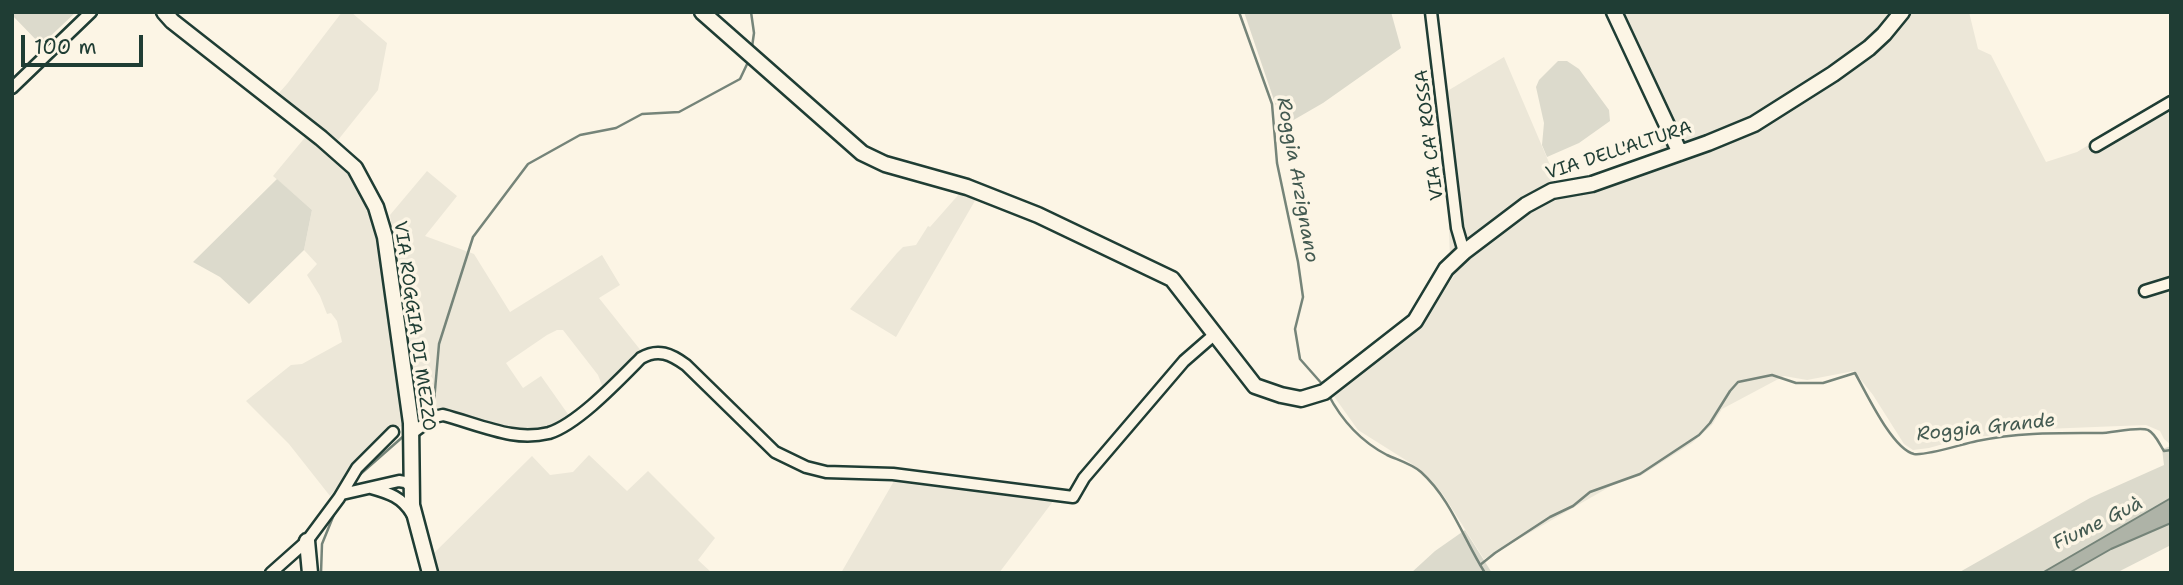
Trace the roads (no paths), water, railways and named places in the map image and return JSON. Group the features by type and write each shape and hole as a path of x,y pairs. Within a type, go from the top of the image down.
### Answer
{"street":[{"path":"12,88 91,12"},
{"name":"VIA ROGGIA DI MEZZO","path":"164,12 172,22 321,138 355,168 376,206 385,237 411,434 412,505 430,573"},
{"path":"342,494 370,487 399,475 405,469 411,434 434,417 443,415 509,434 549,433 561,428 581,413 641,358 659,352 672,355 686,365 775,452 806,467 826,472 893,474 1073,497 1084,478 1184,361 1215,334 1172,279 1038,215 967,187 885,164 862,153 702,12"},
{"name":"VIA CA' ROSSA","path":"1432,12 1457,228 1464,252"},
{"path":"1614,12 1680,153"},
{"name":"VIA DELL'ALTURA","path":"1215,334 1255,386 1301,399 1324,393 1415,321 1446,269 1526,205 1552,191 1592,184 1754,124 1869,48 1902,12"},
{"path":"2096,146 2171,102"},
{"path":"2145,291 2171,284"},
{"path":"271,573 307,541 342,494 357,468 393,432"},
{"path":"370,487 399,492 412,487"},
{"path":"370,487 399,498 416,521"},
{"path":"307,541 310,573"}],"waterway":[{"path":"751,12 754,33 752,47"},
{"name":"Roggia Arzignano","path":"1239,12 1272,104 1277,163 1303,297 1295,329 1300,359 1323,385"},
{"path":"433,413 439,344 473,237 528,164 580,135 616,128 642,114 679,112 740,79 749,60"},
{"name":"Roggia Grande","path":"1480,565 1550,517 1573,506 1590,492 1640,474 1699,435 1738,382 1772,375 1796,383 1823,383 1855,373 1897,442 1914,454 2008,436 2139,429 2151,432 2164,451 2171,450"},
{"name":"Roggia Arzignano","path":"1328,394 1339,413 1360,437 1387,455 1417,469 1432,483 1449,507 1485,573"},
{"path":"356,478 406,434"},
{"path":"321,573 322,544 337,507"}],"water label":[{"name":"Fiume Guà","path":"2098,524"}]}
